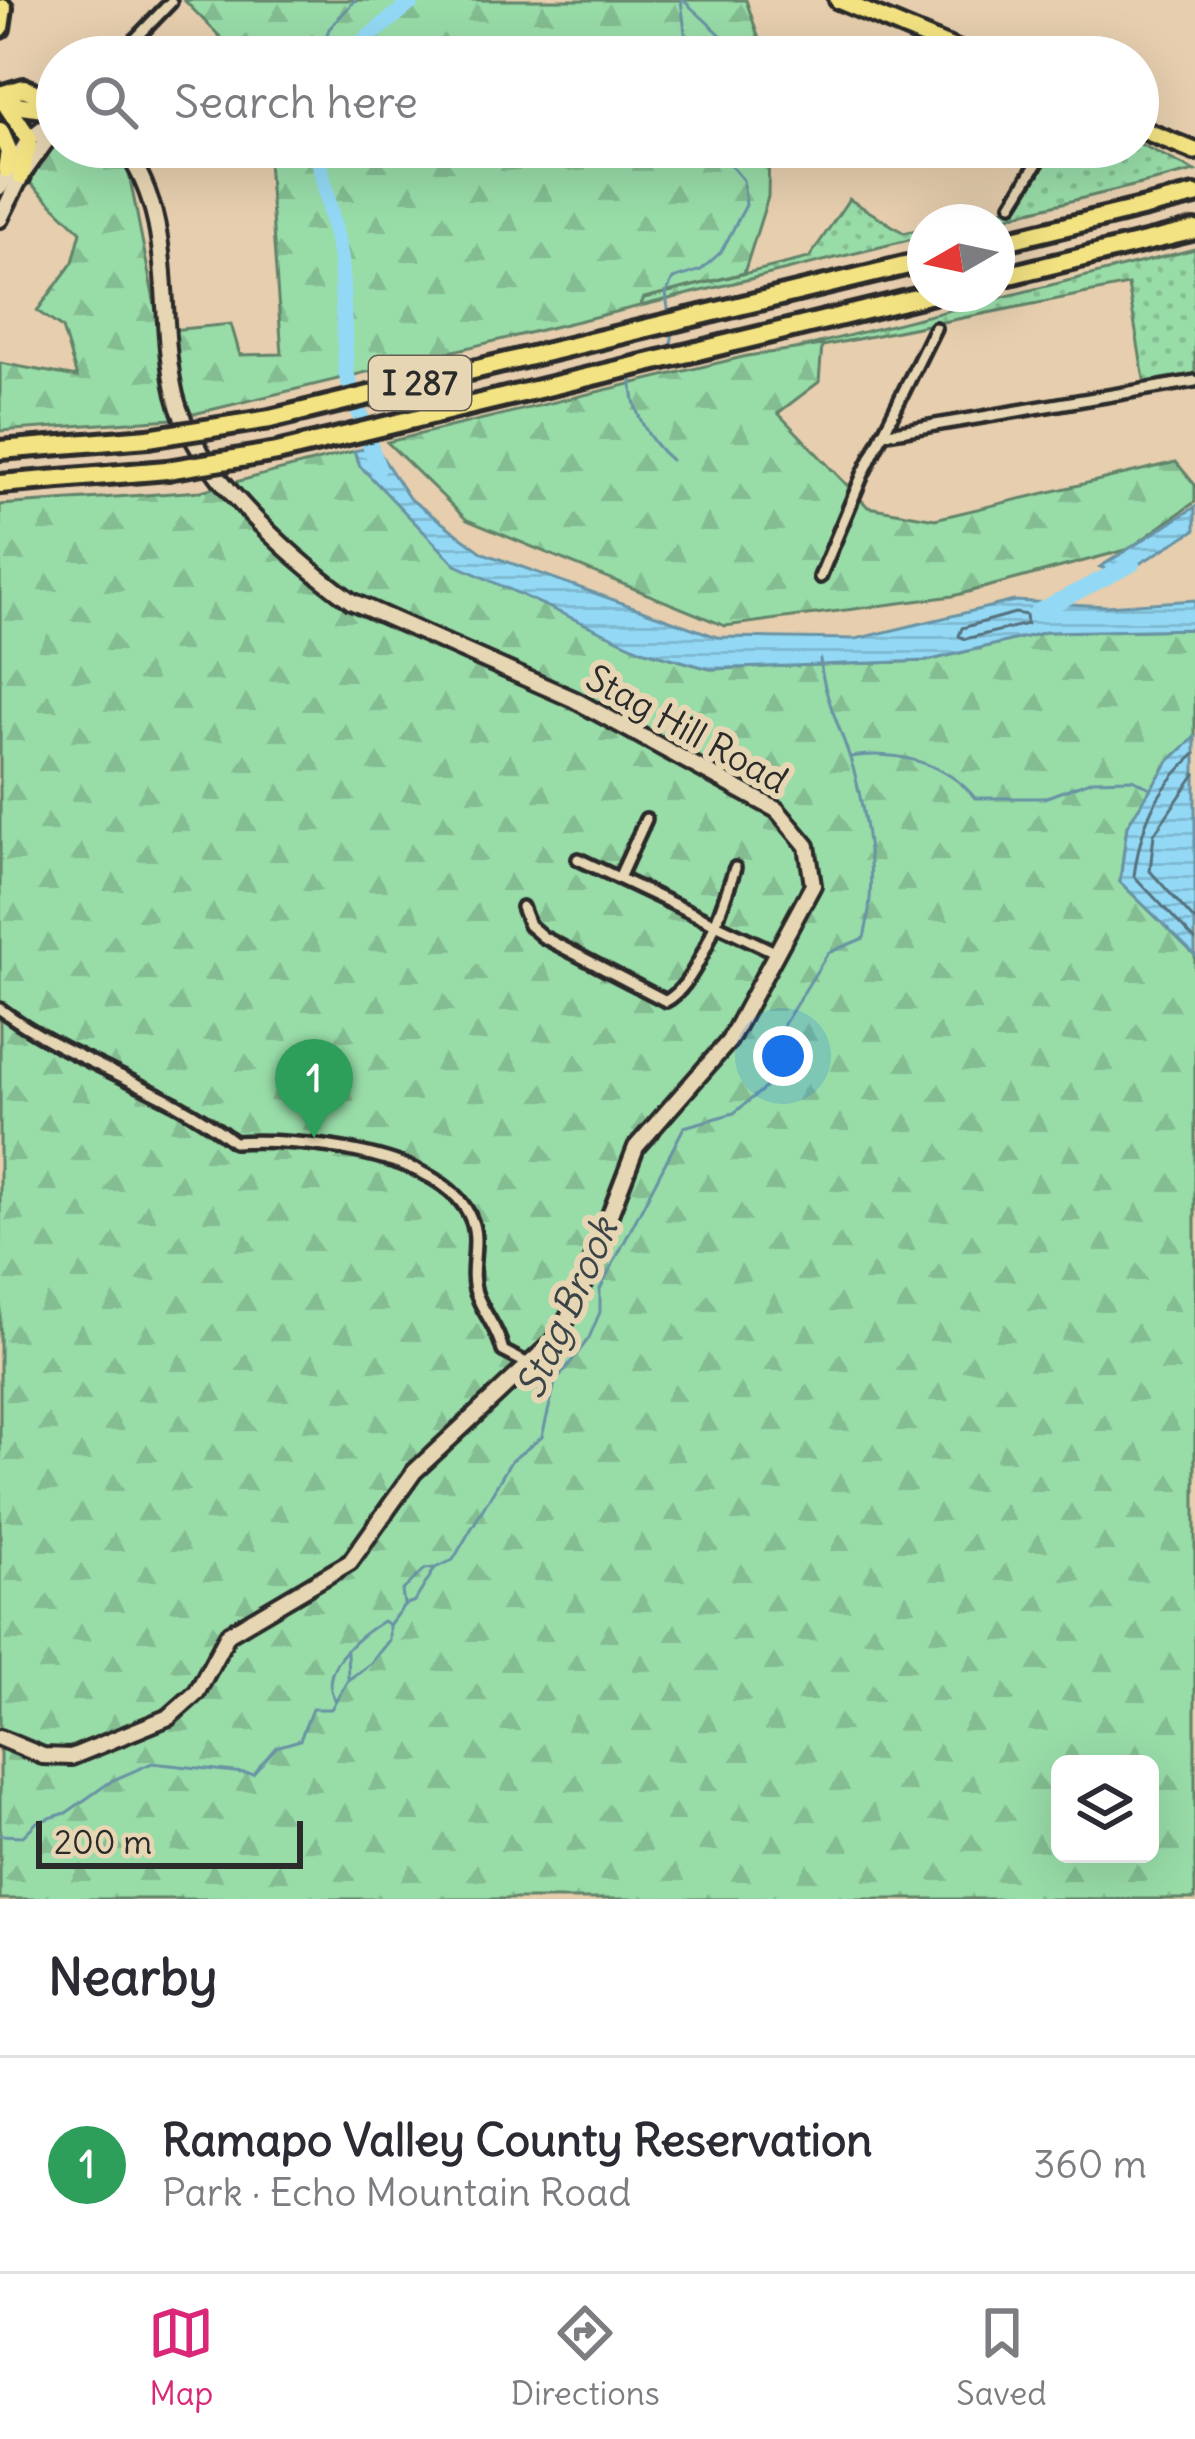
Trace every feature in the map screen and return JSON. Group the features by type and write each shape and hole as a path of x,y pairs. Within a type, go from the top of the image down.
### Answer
{"highway":[{"path":"0,28 4,8"},
{"path":"3,98 36,108"},
{"path":"3,98 28,139 9,177"},
{"path":"0,131 9,152 9,177"},
{"path":"1015,239 1195,195"},
{"path":"1015,274 1195,230"},
{"name":"I 287","path":"0,450 148,438 285,416 907,265"},
{"name":"I 287","path":"0,484 167,470 277,452 907,300"}],"main road":[{"path":"838,0 924,36"},
{"path":"1159,137 1195,152"}],"street":[{"path":"138,36 171,2"},
{"path":"28,139 36,132"},
{"path":"0,218 9,177 36,142"},
{"name":"Stag Hill Road","path":"0,1738 43,1756 71,1757 180,1710 197,1691 227,1634 350,1562 414,1472 532,1366 574,1308 636,1147 729,1041 813,885 807,846 786,817 592,708 351,601 319,578 203,459 184,424 173,389 159,235 137,168"},
{"path":"1012,204 1034,168"},
{"path":"820,577 934,328"},
{"path":"882,434 1195,381"},
{"path":"619,878 646,819"},
{"path":"578,860 777,953"},
{"path":"522,907 529,925 543,937 662,1002 679,992 716,922 735,868"},
{"path":"0,1009 44,1042 73,1048 165,1097 234,1142 282,1138 397,1160 425,1173 470,1213 476,1232 476,1292 497,1324 503,1351 532,1366"}],"green space":[{"path":"184,0 746,0 758,36 219,36"},
{"path":"1159,153 1195,171 1015,215 1015,207 1043,168 1159,168"},
{"path":"36,167 127,168 160,331 231,324 240,355 282,354 269,168 769,168 768,197 744,273 644,298 640,306 173,419 0,431 0,363 77,377 62,328 37,311 73,262 81,232 26,179"},
{"path":"849,199 907,232 907,240 640,306 643,298 809,258"},
{"path":"1195,249 1195,380 1146,391 1128,285 1015,308 1015,294"},
{"path":"943,312 993,312 747,361"},
{"path":"822,345 819,382 778,413 868,507 935,519 1176,462 1195,485 1195,502 1129,549 953,596 725,626 467,520 387,442 747,356"},
{"path":"354,451 360,466 561,609 642,650 710,669 927,661 1046,632 1195,629 1195,737 1168,762 1127,826 1120,882 1195,955 1195,1899 0,1899 0,505 201,491"}],"water":[{"path":"375,446 409,498 483,553 717,637 856,639 1014,601 1106,606 1195,600 1195,629 1046,632 927,661 710,669 642,650 456,565 360,466 354,451"},
{"path":"1195,507 1195,530 1121,575 1100,567"},
{"path":"1195,737 1195,955 1120,882 1127,826 1168,762"}],"waterway":[{"path":"326,36 355,0"},
{"path":"370,36 414,0"},
{"path":"681,0 686,36"},
{"path":"683,0 722,36"},
{"path":"321,168 341,258 346,373 378,468"},
{"path":"669,317 666,293 673,279 701,270 721,252 746,205 743,180 733,168"},
{"path":"670,351 673,332"},
{"path":"641,372 632,377 637,412 648,434 671,460"},
{"path":"1037,612 1132,564"},
{"name":"Stag Brook","path":"0,1835 23,1836 37,1822 66,1813 113,1780 152,1763 253,1774 276,1747 300,1740 312,1709 331,1709 348,1680 371,1663 389,1640 389,1625 404,1605 415,1601 435,1568 453,1560 511,1461 542,1437 555,1383 589,1338 600,1312 600,1289 684,1127 734,1113 766,1087 784,1024 828,953 864,938 871,880 865,822 820,659"},
{"path":"850,757 884,755 918,761 949,775 975,798 1044,798 1093,780 1132,779 1150,788"},
{"path":"404,1604 402,1591 425,1569 435,1568"},
{"path":"336,1701 331,1678 342,1656 383,1621 389,1625"},
{"path":"347,1652 348,1678"}],"place":[{"name":"Ramapo Valley County Reservation","path":"314,1138"}]}
